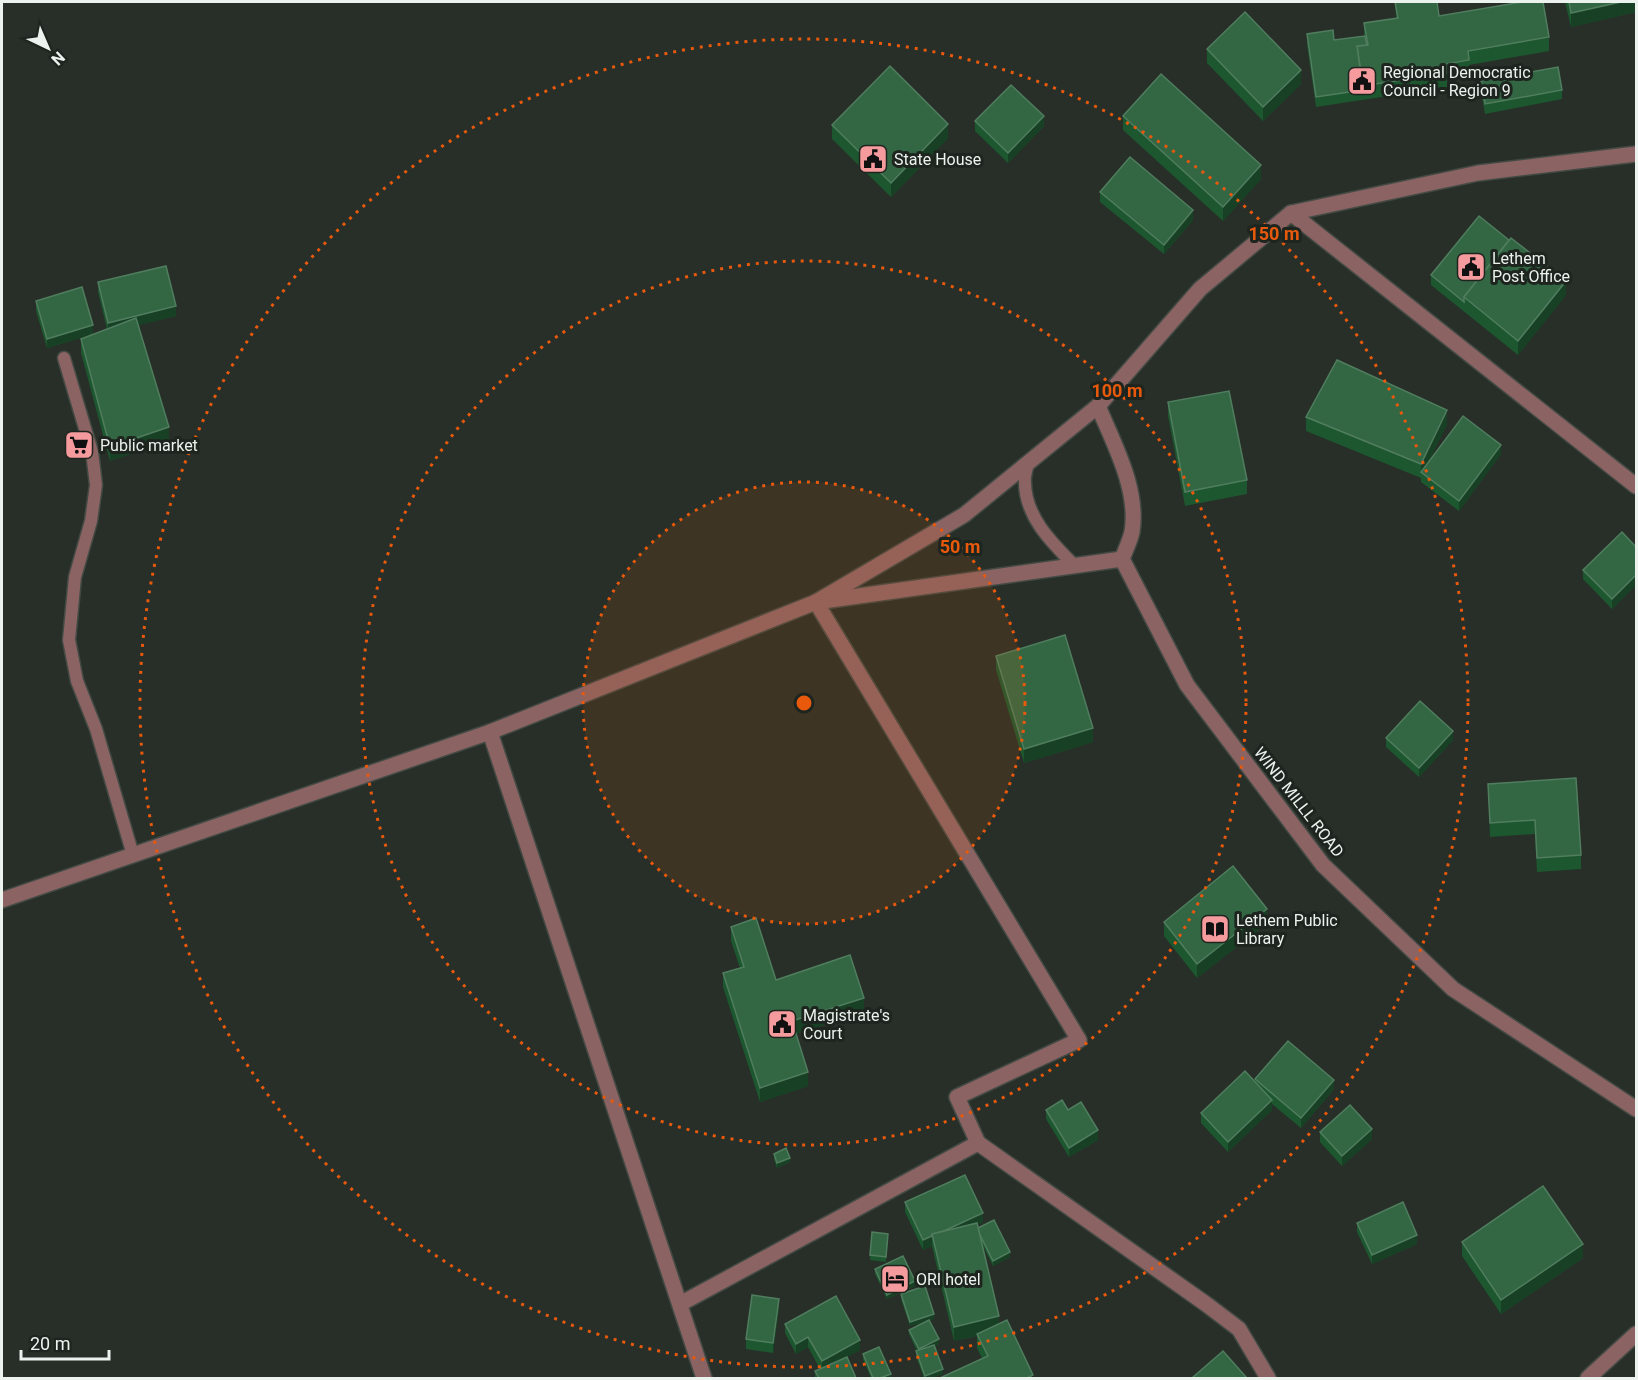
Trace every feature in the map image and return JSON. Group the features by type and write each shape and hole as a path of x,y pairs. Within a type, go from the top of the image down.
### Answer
{"street":[{"path":"2,900 490,732 816,602 964,515 1098,406 1200,289 1291,213 1478,173 1636,154"},
{"path":"1291,213 1636,486"},
{"path":"816,602 1122,559 1132,532 1132,501 1122,466 1098,406"},
{"name":"WIND MILLL ROAD","path":"1122,559 1186,685 1323,866 1453,989 1636,1109"},
{"path":"816,602 1078,1040 957,1097 978,1143 1239,1329 1268,1378"},
{"path":"490,732 704,1378"},
{"path":"680,1304 978,1143"},
{"path":"1588,1378 1636,1334"}],"lane":[{"path":"64,358 92,452 96,485 91,521 75,577 69,640 77,681 96,729 133,855"},
{"path":"1028,463 1024,481 1029,506 1045,535 1076,566"}],"building":[{"path":"1395,2 1437,2 1439,16 1522,2 1543,2 1549,37 1468,51 1469,60 1446,64 1447,73 1363,86 1357,46 1368,45 1364,23 1398,18"},
{"path":"1569,2 1621,2 1571,13"},
{"path":"1245,12 1301,70 1263,107 1207,49"},
{"path":"1333,30 1334,40 1365,36 1367,45 1357,46 1363,90 1316,97 1307,34"},
{"path":"890,66 948,124 891,183 832,125"},
{"path":"1558,67 1562,90 1485,104 1481,81"},
{"path":"1161,74 1261,165 1223,207 1123,116"},
{"path":"1011,85 1044,116 1008,153 975,121"},
{"path":"1130,157 1193,210 1164,245 1100,192"},
{"path":"1479,216 1509,240 1464,297 1464,302 1431,275"},
{"path":"1511,238 1566,281 1518,341 1464,297"},
{"path":"166,266 176,306 108,323 98,282"},
{"path":"82,287 93,325 47,339 36,301"},
{"path":"136,318 169,427 110,447 81,339"},
{"path":"1337,360 1447,410 1421,464 1306,417"},
{"path":"1229,391 1247,480 1185,492 1168,402"},
{"path":"1463,416 1501,445 1459,501 1421,472"},
{"path":"1622,532 1636,547 1636,575 1612,599 1583,570"},
{"path":"1065,635 1093,728 1024,749 996,656"},
{"path":"1420,701 1453,731 1419,768 1386,738"},
{"path":"1576,778 1581,855 1537,858 1535,820 1490,823 1488,784"},
{"name":"Lethem Public Library","path":"1233,866 1267,909 1197,964 1164,922"},
{"name":"Magistrate's Court","path":"756,918 776,980 850,955 864,998 792,1021 808,1072 760,1088 723,973 744,967 731,927"},
{"path":"1288,1041 1334,1080 1301,1118 1255,1079"},
{"path":"1245,1071 1272,1100 1228,1142 1201,1113"},
{"path":"1062,1100 1068,1110 1081,1102 1098,1130 1069,1148 1046,1110"},
{"path":"1350,1105 1372,1129 1342,1156 1320,1132"},
{"path":"786,1148 790,1158 777,1163 774,1154"},
{"path":"965,1175 983,1213 923,1240 905,1202"},
{"path":"1543,1186 1583,1244 1501,1300 1462,1242"},
{"path":"1403,1202 1417,1235 1372,1255 1357,1223"},
{"path":"994,1220 1010,1252 993,1261 978,1228"},
{"path":"977,1223 999,1316 954,1327 932,1234"},
{"path":"872,1232 888,1234 886,1257 870,1255"},
{"path":"903,1256 915,1281 887,1295 875,1269"},
{"path":"925,1286 934,1314 910,1322 901,1294"},
{"path":"752,1295 779,1299 773,1343 746,1339"},
{"path":"836,1296 860,1340 822,1361 808,1337 796,1344 785,1324"},
{"path":"929,1320 939,1339 919,1349 909,1330"},
{"path":"1007,1320 1033,1375 1027,1378 940,1378 988,1356 977,1334"},
{"path":"934,1345 943,1369 925,1376 916,1351"},
{"path":"879,1347 891,1374 873,1378 863,1354"},
{"path":"1223,1351 1246,1377 1192,1378"},
{"path":"847,1357 856,1378 819,1378 815,1371"}],"place":[{"name":"Regional Democratic Council - Region 9","path":"1362,81"},
{"name":"State House","path":"873,159"},
{"name":"Lethem Post Office","path":"1471,267"},
{"name":"Public market","path":"79,445"},
{"name":"Lethem Public Library","path":"1215,929"},
{"name":"Magistrate's Court","path":"782,1024"},
{"name":"ORI hotel","path":"895,1279"}]}
